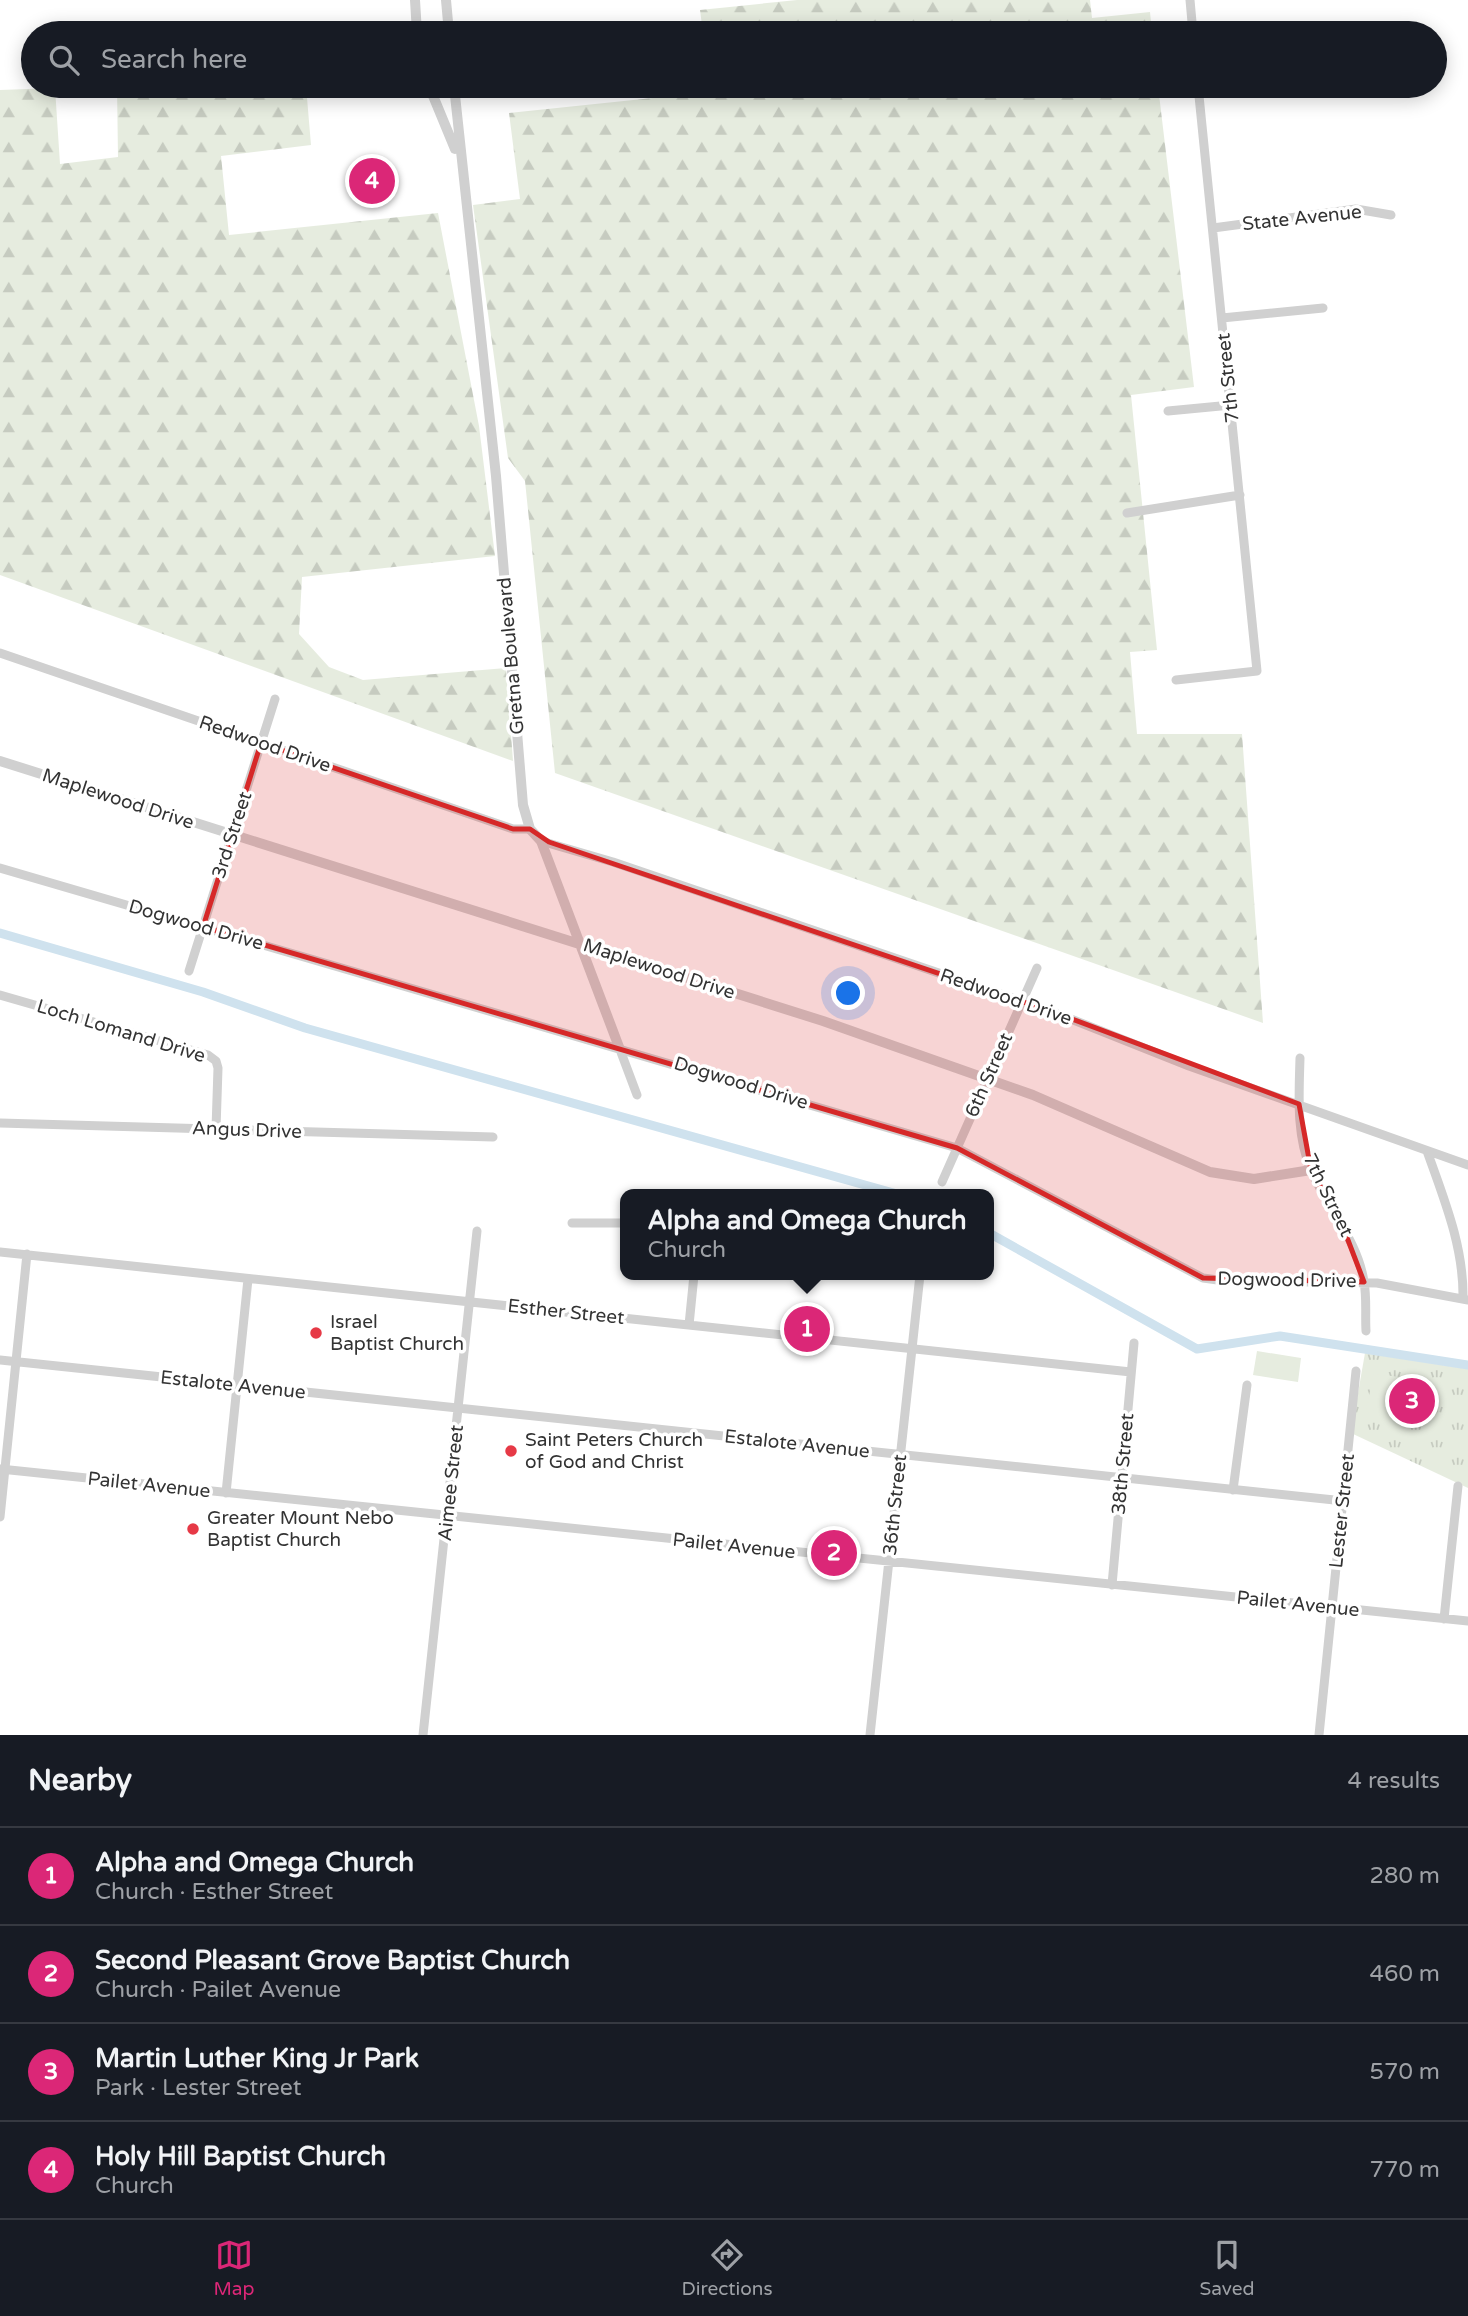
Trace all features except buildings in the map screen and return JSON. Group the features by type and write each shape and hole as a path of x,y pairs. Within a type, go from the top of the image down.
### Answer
{"street":[{"path":"415,0 416,21"},
{"path":"446,0 448,21"},
{"path":"1189,0 1192,21"},
{"name":"Gretna Boulevard","path":"434,98 451,135 464,196"},
{"name":"Gretna Boulevard","path":"455,98 496,476 523,805 530,829 541,841 582,944 637,1095"},
{"name":"7th Street","path":"1176,680 1257,671 1199,98"},
{"name":"State Avenue","path":"1213,228 1356,209 1391,215"},
{"path":"1222,318 1323,308"},
{"path":"1168,411 1231,405"},
{"path":"1127,513 1240,495"},
{"name":"Redwood Drive","path":"0,653 513,829 530,829"},
{"name":"3rd Street","path":"189,971 275,699"},
{"name":"Maplewood Drive","path":"0,761 823,1021 1033,1095 1210,1172 1254,1179 1311,1170"},
{"name":"Redwood Drive","path":"541,841 613,862 1022,1001 1468,1165"},
{"name":"Dogwood Drive","path":"0,868 957,1148 1203,1278 1224,1281 1364,1282 1466,1299"},
{"name":"6th Street","path":"942,1182 1037,968"},
{"name":"Loch Lomand Drive","path":"0,995 208,1055 216,1061 218,1068 216,1129"},
{"name":"7th Street","path":"1300,1058 1299,1104 1302,1140 1311,1170 1343,1227 1364,1282 1366,1331"},
{"name":"Angus Drive","path":"0,1123 493,1138"},
{"path":"1427,1151 1450,1217 1464,1272 1466,1299"},
{"path":"572,1223 620,1223"},
{"name":"Aimee Street","path":"423,1735 477,1231"},
{"name":"Esther Street","path":"0,1252 1131,1372"},
{"path":"0,1517 27,1254"},
{"path":"226,1493 248,1279"},
{"path":"689,1325 694,1280"},
{"name":"36th Street","path":"870,1735 919,1280"},
{"name":"38th Street","path":"1112,1585 1134,1343"},
{"name":"Estalote Avenue","path":"0,1360 1344,1501"},
{"name":"Lester Street","path":"1318,1735 1356,1371"},
{"path":"1233,1490 1247,1385"},
{"name":"Pailet Avenue","path":"3,1469 1468,1621"},
{"path":"1444,1619 1458,1486"}],"highlighted area":[{"path":"261,743 513,829 530,829 549,842 1056,1013 1299,1104 1311,1170 1343,1227 1364,1282 1203,1278 957,1148 203,927"}],"green space":[{"path":"797,0 1090,0 1092,18 1150,12 1151,21 701,21 700,10"},
{"path":"21,89 21,98 56,98 60,164 118,157 117,98 307,98 311,145 221,156 229,235 438,213 479,426 495,556 302,577 299,634 329,667 363,680 506,668 513,761 0,575 0,90"},
{"path":"653,98 1159,98 1194,387 1131,395 1157,650 1130,652 1137,734 1242,734 1263,1023 555,773 525,481 508,458 473,205 520,199 509,113"},
{"path":"1257,1351 1301,1358 1298,1382 1253,1375"},
{"path":"1365,1353 1468,1369 1468,1488 1351,1433"},
{"path":"1374,1374 1409,1378 1408,1396 1399,1411 1385,1414 1366,1409"}],"waterway":[{"path":"0,933 203,992 305,1028 879,1189"},
{"path":"994,1236 1197,1349 1280,1336 1468,1365"}],"place":[{"name":"Holy Hill Baptist Church","path":"372,181"},
{"name":"Alpha and Omega Church","path":"807,1329"},
{"name":"Israel Baptist Church","path":"316,1333"},
{"name":"Martin Luther King Jr Park","path":"1412,1401"},
{"name":"Saint Peters Church of God and Christ","path":"511,1451"},
{"name":"Greater Mount Nebo Baptist Church","path":"193,1529"},
{"name":"Second Pleasant Grove Baptist Church","path":"834,1553"}]}
